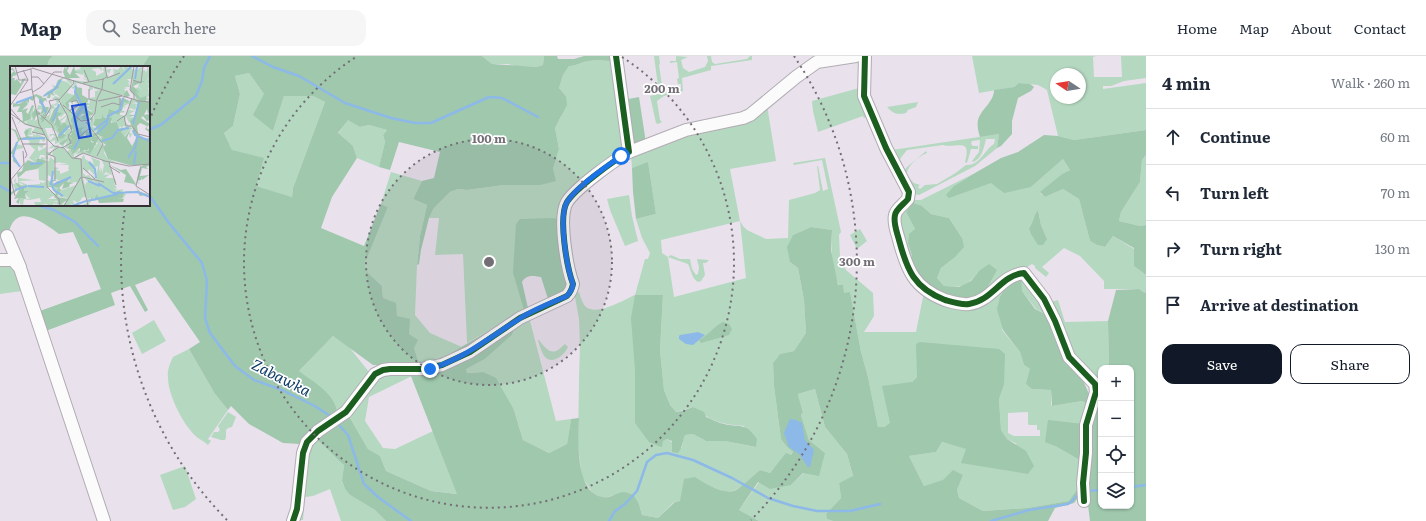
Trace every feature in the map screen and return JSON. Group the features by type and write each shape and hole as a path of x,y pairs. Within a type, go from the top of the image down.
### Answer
{"street":[{"path":"616,56 628,152"},
{"path":"293,521 298,509 304,448 314,434 339,417 351,406 375,374 390,368 422,370 442,365 470,352 520,318 567,296 573,288 573,284 566,253 563,218 566,203 580,188 628,152 686,130 708,124 736,120 750,115 816,59 856,56"},
{"path":"865,56 864,96 886,148 909,192 908,199 897,210 894,220 904,257 914,277 924,289 932,294 950,301 969,304 985,298 1012,275 1024,273 1044,299 1055,321 1069,357 1094,384 1096,392 1086,425 1084,496"},
{"path":"8,236 104,521"},
{"path":"0,260 13,260 20,268"}],"green space":[{"path":"0,56 53,56 49,60 47,66 10,66 10,206 150,206 150,66 143,66 149,56 482,56 492,64 537,67 543,65 544,56 557,56 558,59 574,59 584,56 609,56 614,62 598,60 569,66 563,75 559,88 566,96 567,105 555,128 559,149 553,169 556,181 540,185 504,185 467,190 458,189 450,192 434,208 429,218 419,264 417,265 420,236 427,205 413,199 422,181 434,178 440,152 399,142 390,170 379,167 385,142 383,135 387,130 369,125 360,127 348,120 338,133 353,146 357,158 332,197 321,228 364,246 381,204 388,207 365,263 367,272 382,286 383,298 396,303 397,316 410,319 409,334 418,340 414,348 418,361 428,362 451,353 511,318 519,317 512,335 485,359 466,369 467,373 483,372 496,378 514,410 523,440 549,453 567,444 571,419 579,418 578,438 580,464 587,486 593,493 602,497 626,492 634,496 639,504 642,515 658,518 675,502 680,501 684,479 695,477 720,490 736,490 760,470 770,473 786,453 791,455 793,452 781,439 774,386 773,363 780,354 794,351 806,333 804,300 798,268 790,262 787,247 793,235 811,227 832,230 831,250 838,285 843,285 844,293 850,292 861,352 868,377 878,427 884,427 890,423 882,386 912,382 917,377 916,344 920,342 999,349 1005,354 1004,385 999,399 1001,430 1007,439 1026,451 1034,466 1028,474 961,463 966,449 942,442 936,452 909,456 924,486 943,480 953,470 963,475 957,490 959,498 983,511 1027,508 1069,501 1076,491 1081,490 1083,462 1045,442 1048,420 1084,424 1089,405 1082,401 1052,406 1051,390 1032,389 1026,384 1030,369 1024,365 1020,352 1003,330 997,309 1000,297 1011,279 1021,279 1022,291 1035,309 1051,317 1089,394 1098,394 1098,509 1134,509 1134,365 1109,365 1108,321 1116,290 1139,289 1145,293 1146,291 1146,521 1090,521 1087,497 1080,495 1074,503 1055,508 1048,521 833,521 827,519 826,514 841,498 839,483 853,476 847,454 825,427 815,389 798,394 798,396 803,412 801,415 809,440 825,453 819,476 803,473 791,485 770,489 758,482 739,510 759,521 386,521 375,510 350,495 345,489 342,481 344,465 317,440 316,435 336,426 346,417 350,418 368,449 380,456 386,471 431,491 457,494 407,366 373,365 333,336 299,371 328,394 336,406 337,413 300,444 283,443 249,424 231,406 228,410 215,394 189,349 200,342 155,277 135,285 148,310 145,312 130,286 111,293 115,305 43,332 37,312 101,289 87,253 83,254 73,232 59,234 43,223 24,216 18,217 14,221 8,232 0,237","holes":["249,73 264,94 253,115 273,131 284,96 313,96 325,102 293,188 292,197 256,186 264,158 232,150 224,133 233,126 240,94 235,76"]},
{"path":"53,56 149,56 143,66 47,66 49,60"},
{"path":"482,56 544,56 543,65 538,67 492,64"},
{"path":"609,56 613,56 625,149 593,175 561,221 516,224 525,313 511,318 467,343 463,254 435,255 439,218 429,218 434,208 450,192 458,189 467,190 504,185 540,185 553,169 559,149 555,128 561,117 566,96 559,88 563,75 569,66 584,62 597,60 613,62"},
{"path":"654,56 659,56 663,92 681,89 681,84 678,84 677,79 679,78 677,62 670,63 670,61 676,61 676,56 688,57 681,60 683,68 689,72 705,67 708,61 707,56 711,56 712,62 715,64 747,59 750,56 752,56 752,60 711,66 711,70 682,78 683,91 674,92 657,101 660,120 662,122 658,124 656,123 650,96 659,94"},
{"path":"972,56 1096,56 1093,57 1094,77 1122,77 1121,56 1146,56 1146,78 1124,81 1111,86 1103,86 1103,89 1146,83 1146,130 1074,140 1058,136 1050,104 1086,104 1086,68 1050,68 1050,103 1047,90 1038,85 1019,83 1014,87 979,93"},
{"path":"859,68 861,68 869,116 864,118 863,116 818,132 812,101 859,88 861,73"},
{"path":"249,73 264,94 273,131 284,96 313,96 325,102 293,188 292,197 255,186 232,150 224,133 233,126 240,94 235,76"},
{"path":"1019,83 1030,84 1034,87 1031,91 1018,98 1012,121 1012,134 1001,146 997,148 999,134 980,137 978,120 990,102 994,90 1014,87"},
{"path":"639,97 646,143 633,147 623,100"},
{"path":"918,102 916,107 903,114 897,114 887,107"},
{"path":"767,105 776,161 730,169 740,221 747,230 766,239 788,238 789,200 815,193 820,190 817,166 823,191 828,189 822,160 794,165 793,163 825,158 841,232 839,235 840,257 846,270 873,293 874,316 864,332 916,332 924,292 951,304 1019,276 1051,317 1036,309 1022,291 1002,330 1020,352 1024,365 1030,369 1032,389 1051,390 1052,406 1082,401 1090,405 1084,424 1046,442 1083,462 1081,490 1076,491 1070,501 1027,508 983,511 959,498 957,490 963,475 924,486 909,456 936,452 942,442 967,449 962,463 1017,444 1007,439 1001,430 999,399 1004,385 917,377 912,382 890,424 884,427 878,427 868,377 861,352 850,293 844,294 836,279 834,271 832,255 832,230 811,227 793,235 790,262 798,268 804,300 806,333 794,351 780,354 773,363 774,386 781,439 793,452 791,455 770,473 760,470 742,486 731,491 720,490 695,477 680,501 674,502 658,518 642,515 639,504 624,492 604,498 594,495 582,477 578,446 580,345 579,319 575,297 539,312 579,292 586,307 597,310 635,295 645,259 648,259 650,253 642,238 636,219 656,214 648,163 632,168 631,155","holes":["740,221 746,278 674,297 668,257 662,253 661,240","635,295 663,295 660,350 664,390 670,405 676,412 693,407 706,416 717,421 744,426 755,447 725,441 706,441 693,434 685,435 682,448 667,439 663,440 635,423","1028,412 1028,424 1037,425 1037,430 1040,430 1040,436 1014,436 1008,433 1008,413"]},
{"path":"348,119 360,127 369,125 387,130 383,135 385,142 379,167 357,158 353,146 338,134"},
{"path":"1146,130 1146,155 1142,160 1140,182 1121,212 1119,221 1140,226 1146,225 1146,275 1134,266 1134,248 1113,236 1105,247 1090,241 1079,199 1063,189 1045,197 1040,192 1062,174 1070,170 1063,159 1031,187 1004,193 991,183 949,198 946,195 954,186 975,173 1001,158 1018,152 1044,135 1058,136 1074,140"},
{"path":"999,134 997,148 975,166 919,195 914,194 907,180 910,179 914,183 920,185 918,187 920,189 925,185 937,184 966,165 975,163 994,144 995,139 986,139 981,156 973,162 972,161 979,152 980,140 972,141 971,144 973,146 978,146 978,149 971,149 967,163 965,162 967,154 966,149 965,146 962,145 943,145 907,150 900,159 905,170 919,157 909,168 907,174 904,175 892,150"},
{"path":"1146,155 1146,225 1140,226 1119,221 1121,212 1140,182 1142,160"},
{"path":"1063,159 1070,170 1062,174 1040,193 1045,197 1063,189 1079,199 1090,241 1105,247 1113,236 1134,249 1134,266 1146,275 1145,293 1139,289 1104,289 1104,281 1080,256 1064,248 1042,267 1049,273 1046,277 1032,264 983,295 979,271 968,283 964,285 956,287 944,286 937,278 941,268 954,258 962,238 949,218 931,214 922,206 906,212 915,229 908,244 912,255 909,264 898,227 902,208 913,200 921,200 975,173 954,186 991,183 1031,187","holes":["1038,210 1041,225 1047,239 1029,228"]},
{"path":"648,162 656,214 636,219 632,168"},
{"path":"391,172 422,181 413,199 427,205 420,236 415,315 430,333 462,347 427,362 418,361 409,334 383,298 382,286 367,272 365,263 388,207 381,204"},
{"path":"629,195 638,241 625,246 607,199"},
{"path":"913,203 922,206 931,214 949,218 962,238 964,247 954,258 941,268 937,278 944,286 959,287 971,281 979,271 989,264 997,270 983,295 968,301 931,291 909,264 912,255 908,244 909,234 915,229 906,212"},
{"path":"1038,210 1041,225 1047,239 1043,245 1038,245 1029,228"},
{"path":"554,218 561,221 569,280 567,289 549,302 541,277 530,276 524,279 522,282 528,308 525,313 513,273 516,224 520,219"},
{"path":"860,229 867,241 857,249 850,235"},
{"path":"671,255 680,259 690,259 692,269 696,275 698,274 699,267 697,259 709,260 706,263 703,263 705,275 701,281 698,282 694,279 688,264 668,257"},
{"path":"8,262 18,269 22,291 0,294 0,263"},
{"path":"635,295 663,295 660,350 664,390 670,405 676,412 693,407 704,412 706,417 720,423 746,428 757,439 756,447 725,441 706,441 693,434 685,435 682,447 678,453 672,452 672,441 667,439 663,441 662,447 649,442 635,423 635,371 631,318"},
{"path":"1058,300 1065,322 1108,321 1109,365 1098,365 1098,379 1076,363 1051,302"},
{"path":"529,317 556,421 571,419 567,444 549,453 523,440 514,410 482,372 467,373 465,369 485,359 512,335 516,324"},
{"path":"154,320 166,341 142,354 132,333"},
{"path":"723,322 729,324 732,329 729,335 701,343 699,340"},
{"path":"333,336 349,347 369,372 368,378 361,389 337,413 299,371"},
{"path":"538,340 546,348 553,352 565,344 568,347 563,355 552,360 545,357"},
{"path":"189,349 215,394 228,410 208,439 211,441 208,445 193,433 182,419 174,402 169,385 168,369 173,357"},
{"path":"410,372 412,376 369,397 365,421 383,448 395,449 433,431 458,494 431,491 386,471 380,456 368,449 350,418 346,417 377,376"},
{"path":"815,389 825,427 847,454 853,477 839,483 841,498 826,514 827,519 833,521 759,521 739,510 759,482 791,485 825,453 809,440 801,415 803,411 798,399 798,394"},
{"path":"228,412 236,417 232,427 226,430 225,440 211,437 214,432 218,432 220,430 218,426"},
{"path":"317,440 344,465 342,482 350,495 375,510 386,521 341,521 330,489 313,496 305,497 303,520 298,520 305,451"},
{"path":"185,466 196,499 185,507 173,510 160,475"}],"water":[{"path":"698,332 705,335 693,345 686,344 679,339 680,335"},
{"path":"790,419 802,423 805,440 814,450 810,467 808,467 799,454 789,447 784,433"}],"waterway":[{"path":"150,130 162,124 196,96 202,81 204,68 210,56"},
{"path":"252,56 273,67 299,76 345,103 391,118 415,123 431,123 489,97 502,98 538,117"},
{"name":"Zabawka","path":"0,163 10,163"},
{"path":"0,186 10,191"},
{"name":"Zabawka","path":"150,196 169,223 202,263 207,281 205,318 210,333 235,366 254,380 282,390 315,406 333,418"},
{"path":"40,206 54,210 75,222 98,246"},
{"name":"Zabawka","path":"337,423 348,435 364,484 378,497 411,521"},
{"path":"609,521 615,511 625,504 637,491 647,462 656,455 667,453 693,460 732,478 768,498 793,506 817,511 850,511 880,504"},
{"name":"Zabawka","path":"1134,487 1146,485"},
{"name":"Zabawka","path":"1088,491 1098,490"},
{"name":"Zabawka","path":"991,521 1029,510 1068,504 1079,493"}],"cycle path":[{"path":"293,521 297,509 303,453 307,442 318,431 346,412 375,374 383,370 390,369 422,369 442,365 470,352 520,318 567,296 572,289 573,284 568,267 564,243 564,209 567,202 586,182 629,152 616,56"},
{"path":"865,56 864,96 886,148 909,192 908,199 898,209 894,221 905,260 913,277 919,284 934,295 951,302 969,304 984,298 1009,278 1024,273 1044,299 1055,321 1069,357 1095,384 1096,392 1086,425 1086,453 1083,483 1084,501"}],"route":[{"path":"430,369 470,352 520,318 567,296 573,288 573,284 566,253 564,232 563,218 566,203 580,188 621,156"}]}
